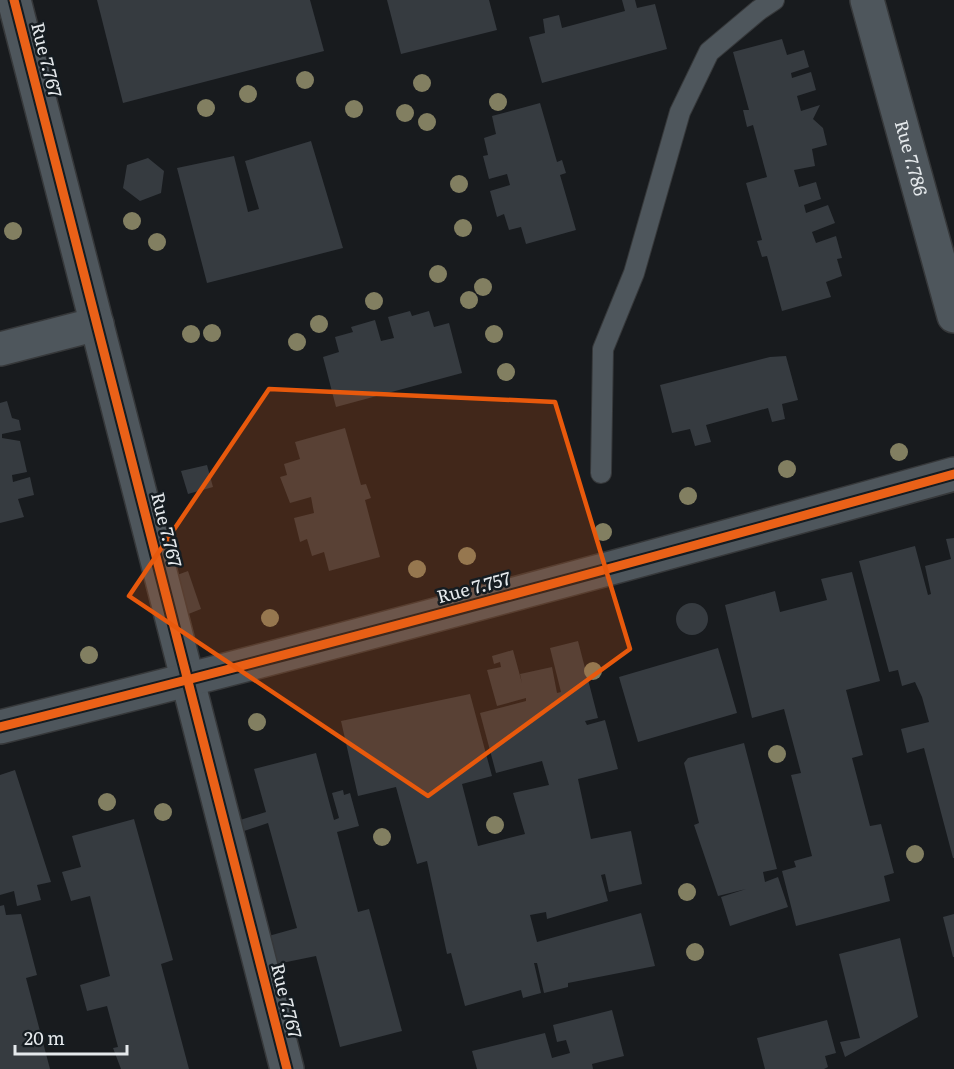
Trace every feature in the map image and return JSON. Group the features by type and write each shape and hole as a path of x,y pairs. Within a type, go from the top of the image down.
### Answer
{"street":[{"name":"Rue 7.767","path":"14,0 287,1069"},
{"name":"Rue 7.786","path":"867,0 954,316"},
{"path":"0,349 97,324"},
{"name":"Rue 7.757","path":"0,727 188,681 582,577 954,474"}],"lane":[{"path":"601,473 603,349 634,273 680,112 709,52 774,0"}],"highlighted area":[{"path":"269,389 555,402 630,649 428,796 129,596"}],"building":[{"path":"97,0 310,0 324,51 123,103"},
{"path":"387,0 489,0 497,30 401,54"},
{"path":"622,0 635,0 637,8 655,4 667,49 542,83 529,37 545,33 543,19 559,15 562,28 625,11"},
{"path":"782,39 787,55 804,50 809,67 791,73 792,78 811,72 816,90 797,96 801,111 820,105 813,119 823,128 827,145 812,149 815,166 794,170 799,187 816,182 821,199 804,205 806,213 828,205 835,223 812,232 816,243 836,236 842,258 837,259 842,276 826,282 831,297 782,311 767,256 762,257 757,241 762,240 746,183 767,177 753,125 747,127 743,110 749,110 733,52"},
{"path":"540,103 557,162 562,160 566,173 560,175 576,230 526,244 521,227 509,230 504,214 497,217 490,191 510,185 507,174 489,179 483,156 488,155 484,138 496,134 492,116"},
{"path":"311,141 343,248 207,283 177,168 234,156 248,212 259,209 245,161"},
{"path":"148,158 164,171 161,193 140,201 123,188 127,165"},
{"path":"410,311 412,316 429,311 434,327 449,323 462,373 336,407 323,357 339,352 335,337 353,332 351,327 375,320 381,341 394,338 388,317"},
{"path":"786,356 798,400 782,404 785,419 772,422 768,408 706,425 711,442 695,446 690,429 672,433 660,385 770,357"},
{"path":"7,401 12,418 19,420 21,430 2,434 2,438 20,441 27,472 12,475 13,482 30,477 34,495 18,499 24,517 0,523 0,403"},
{"path":"345,428 361,485 366,484 371,498 365,500 380,557 329,571 324,552 312,556 307,539 300,542 294,518 314,513 311,497 290,503 280,477 287,475 284,464 300,459 295,442"},
{"path":"207,465 213,487 188,494 181,471"},
{"path":"954,538 953,858 924,748 907,753 901,729 929,722 922,697 915,682 902,686 898,670 889,672 859,561 915,546 928,595 931,594 925,566 951,559 946,539"},
{"path":"188,571 201,609 181,617 166,579"},
{"path":"852,572 880,681 846,690 863,755 852,758 870,826 881,824 894,873 884,876 890,901 796,926 782,871 796,867 794,861 812,856 791,775 801,773 784,709 752,718 725,605 775,591 780,612 827,600 821,579"},
{"path":"692,603 703,608 708,619 703,630 692,635 681,630 676,619 681,608"},
{"path":"578,641 598,718 585,721 587,725 605,720 618,769 578,779 591,839 631,831 642,884 609,892 605,874 601,875 608,901 547,919 546,912 530,915 537,942 641,913 655,966 568,983 568,987 544,993 537,963 534,963 541,993 523,998 521,990 465,1006 451,953 447,954 427,861 417,864 396,787 358,796 341,721 470,694 492,776 462,784 478,846 525,834 513,793 549,785 542,761 496,773 480,713 526,701 526,698 497,706 487,670 501,667 500,662 494,664 492,656 513,650 522,683 520,674 552,667 557,693 561,692 550,648"},
{"path":"718,648 737,713 638,742 619,677"},
{"path":"744,743 777,869 763,872 765,882 778,877 788,907 730,926 721,897 746,889 718,896 694,825 699,823 684,763 688,758"},
{"path":"316,753 334,820 339,818 332,793 343,790 344,795 350,793 359,826 337,832 358,912 369,909 402,1031 340,1047 316,956 272,965 265,937 297,928 268,823 241,832 237,821 266,812 254,769"},
{"path":"15,770 51,882 37,885 41,900 17,906 14,891 0,895 0,775"},
{"path":"134,819 173,960 161,964 189,1069 121,1069 113,1048 118,1047 107,1006 87,1011 80,985 110,976 90,896 71,901 62,872 81,867 72,836"},
{"path":"4,905 6,915 21,914 37,975 26,978 50,1069 0,1069 0,906"},
{"path":"954,914 954,957 953,957 943,917"},
{"path":"900,938 918,1017 845,1057 840,1042 860,1038 839,954"},
{"path":"612,1010 624,1056 592,1064 593,1069 477,1069 472,1051 545,1033 552,1058 570,1053 566,1040 557,1042 553,1025"},
{"path":"827,1020 836,1053 825,1056 828,1067 824,1069 765,1069 757,1038"}],"cycle path":[{"path":"14,0 287,1069"},
{"path":"0,727 478,604 954,474"}]}
